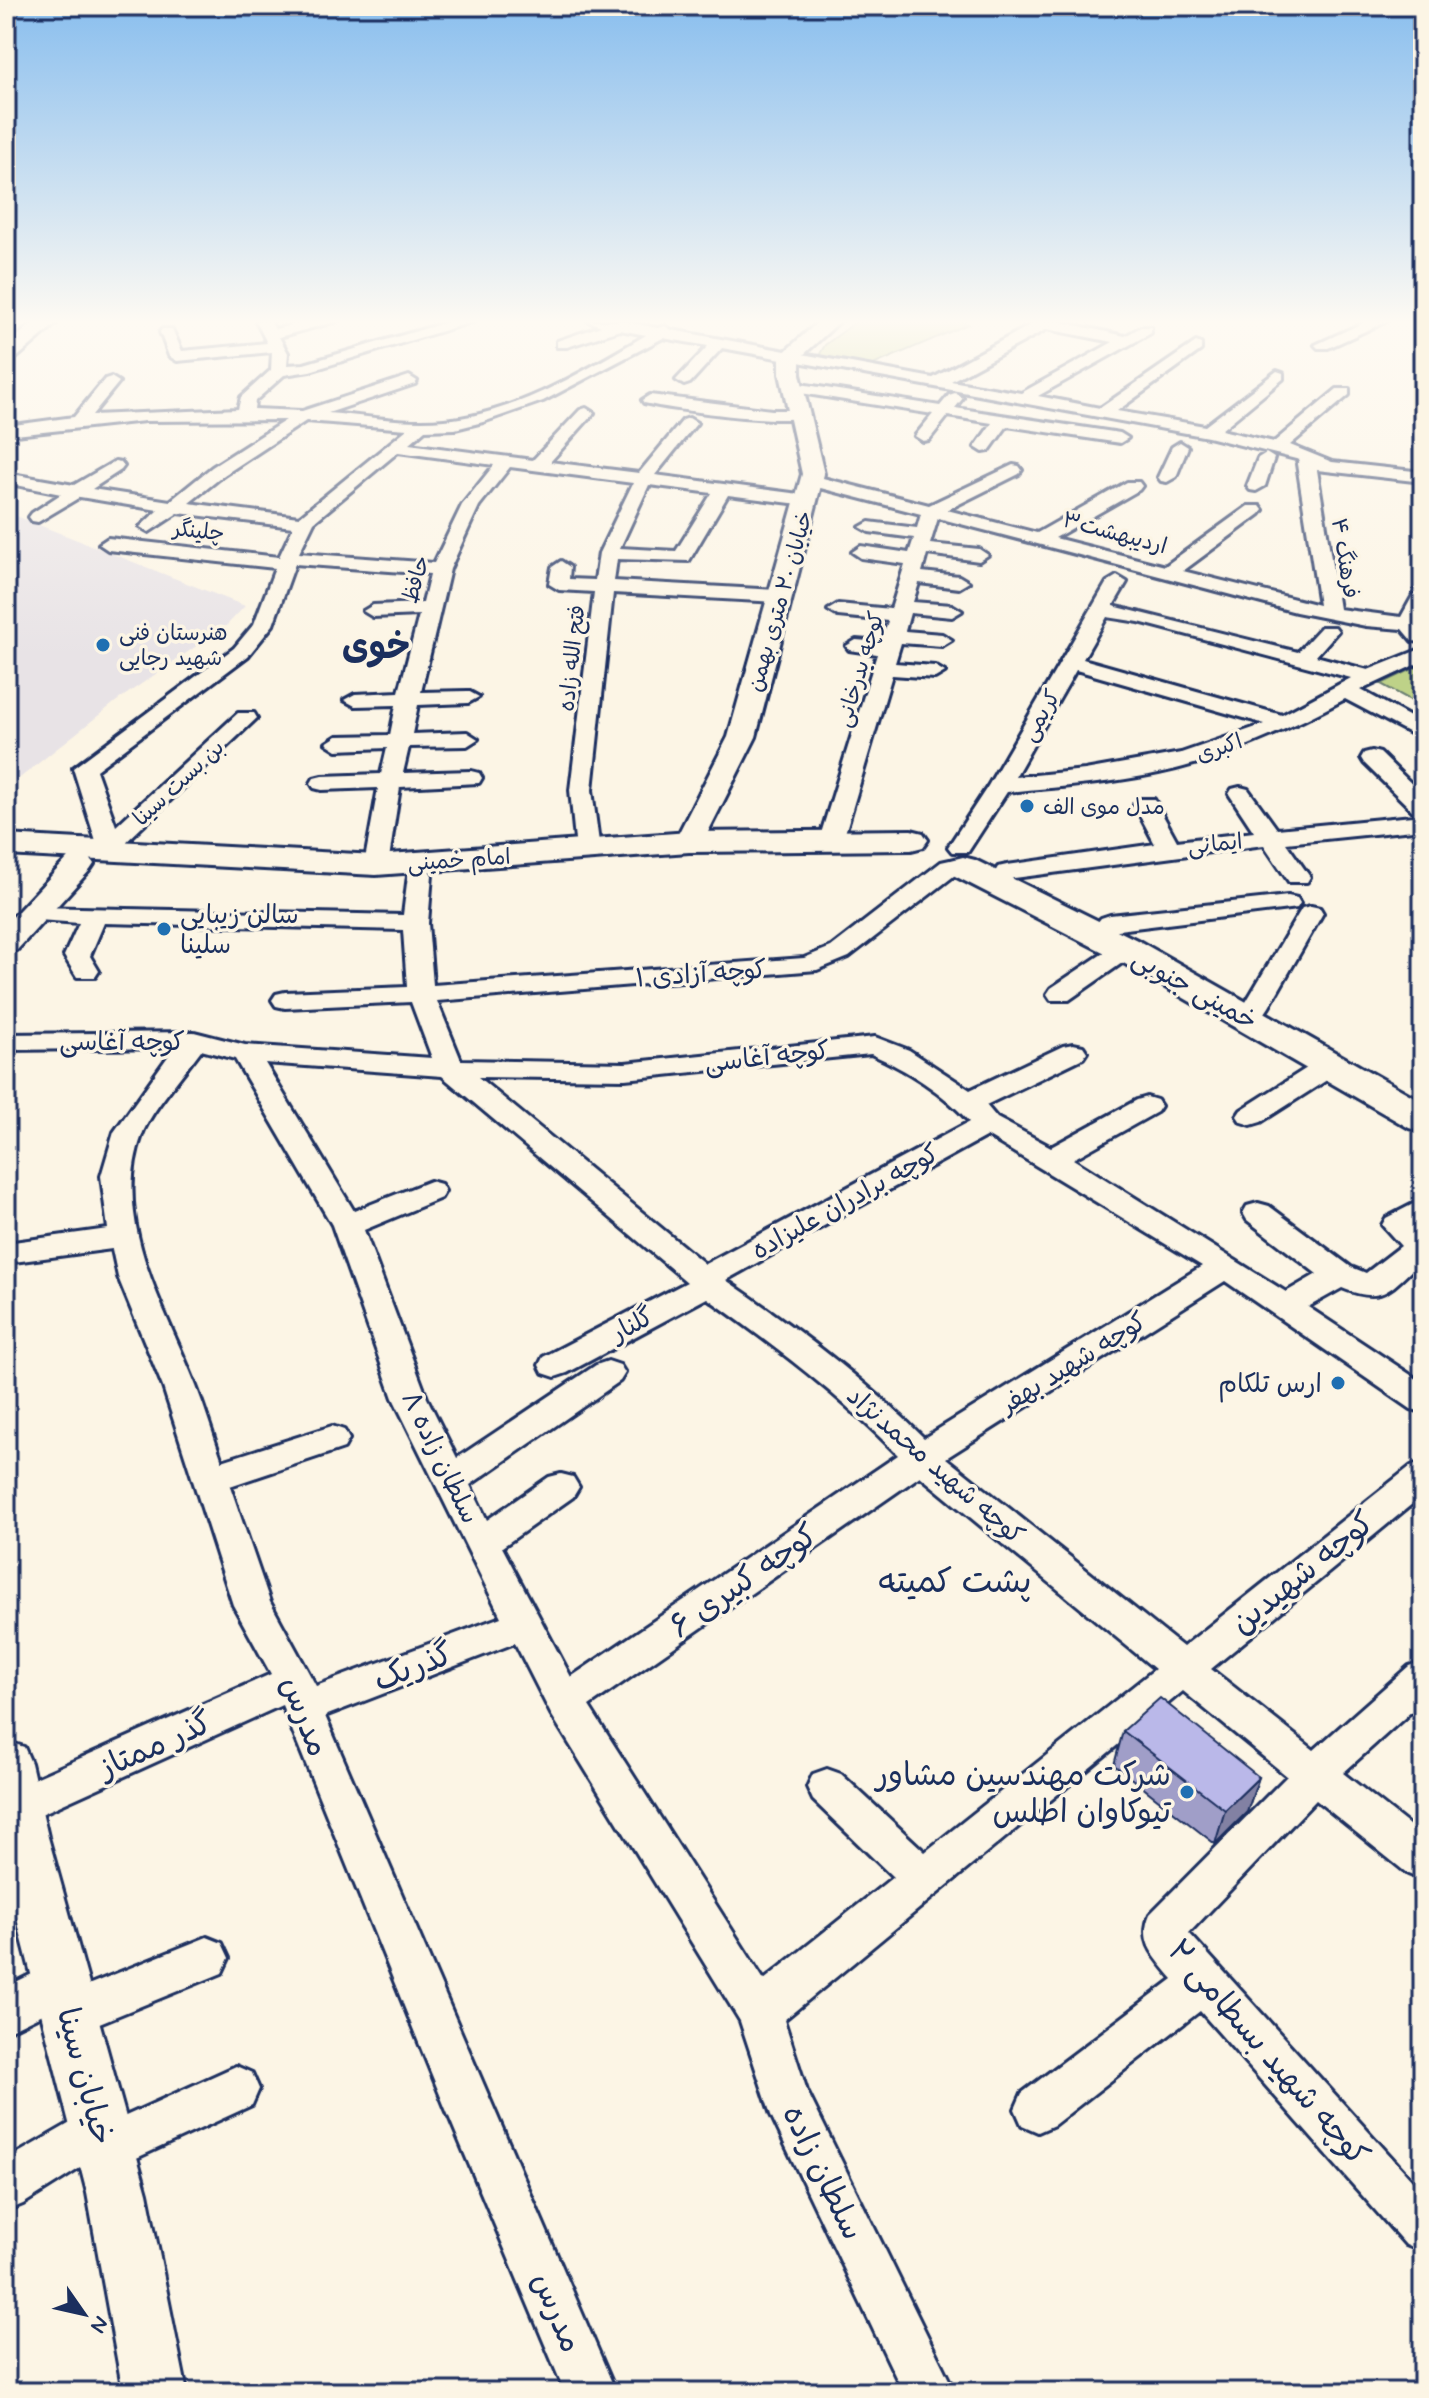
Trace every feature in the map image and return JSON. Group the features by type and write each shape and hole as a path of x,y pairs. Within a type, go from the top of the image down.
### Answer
{"main road":[{"path":"909,848 927,839 961,858"},
{"name":"امام خمینی","path":"6,845 111,848 376,865 689,842 831,840 909,848"},
{"name":"امام خمینی","path":"6,859 211,876 420,875 770,849 909,848"},
{"name":"خمینی جنوبی","path":"961,858 1007,872 1423,1119"},
{"name":"خمینی جنوبی","path":"961,858 1256,1007 1423,1102"}],"street":[{"path":"149,527 172,506 276,433"},
{"path":"111,848 84,768 241,652 263,625 286,561 305,523 412,433"},
{"path":"537,466 568,433"},
{"name":"فتح الله زاده","path":"588,850 581,790 600,602 608,553 643,479 681,433"},
{"name":"خیابان ۲۰ متری بهمن","path":"689,842 742,737 809,490 811,459 805,433"},
{"path":"983,447 994,433"},
{"path":"1064,453 1080,433"},
{"path":"1093,433 1138,440"},
{"path":"1211,433 1307,464 1423,477"},
{"path":"1256,486 1272,453 1295,433"},
{"path":"6,448 36,437"},
{"name":"اردیبهشت۳","path":"395,447 723,489 809,490 931,511 1170,571 1329,622 1408,623"},
{"path":"1167,477 1180,447"},
{"path":"1223,453 1272,453 1327,466"},
{"name":"حافظ","path":"376,865 408,699 441,569 471,505 505,462"},
{"name":"فرهنگ ۴","path":"1307,464 1329,622"},
{"path":"38,517 115,466"},
{"path":"931,511 1013,470"},
{"path":"6,478 78,493 305,523"},
{"path":"1042,538 1133,486"},
{"path":"608,553 682,557 723,489"},
{"path":"1170,571 1254,510"},
{"name":"کوچه بدرخانی","path":"831,840 931,511"},
{"path":"869,527 959,582"},
{"name":"چلینگر","path":"108,544 286,561 441,569"},
{"path":"861,552 979,555"},
{"path":"561,567 559,584 778,596"},
{"name":"کریمی","path":"961,858 1117,582"},
{"path":"1423,594 1408,623 1423,642"},
{"path":"373,611 432,608"},
{"path":"838,610 895,635 942,640"},
{"path":"1102,610 1117,611 1370,677"},
{"path":"856,646 895,635 952,611"},
{"path":"1198,633 1222,614"},
{"path":"1301,660 1329,622"},
{"path":"895,635 935,672"},
{"name":"اکبری","path":"999,786 1085,777 1186,759 1285,723 1370,677 1423,654"},
{"path":"1071,662 1285,723"},
{"path":"1346,691 1423,733"},
{"path":"355,700 468,697"},
{"name":"بن بست سینا","path":"111,848 246,718"},
{"path":"337,743 467,739"},
{"path":"1372,758 1417,818 1423,845"},
{"path":"322,783 471,778"},
{"path":"1240,794 1273,837 1298,877"},
{"path":"1146,804 1169,848"},
{"name":"ایمانی","path":"1007,872 1169,848 1417,818"},
{"name":"کوچه آزادی ۱","path":"285,1000 421,994 808,965 840,952 961,858"},
{"path":"16,930 79,864"},
{"path":"420,875 415,923 421,994 450,1068"},
{"path":"1060,994 1118,936 1299,908 1256,1007"},
{"path":"16,930 95,915 415,923"},
{"path":"86,971 77,956 95,915"},
{"name":"کوچه آغاسی","path":"6,1042 194,1040 245,1053 450,1068 625,1071 875,1045 899,1056 977,1113 1225,1266 1423,1400"},
{"name":"مدرس","path":"194,1040 128,1132 116,1176 124,1237 134,1277 180,1387 252,1605 299,1694 468,2107 591,2392"},
{"name":"کوچه برادران علیزاده","path":"706,1281 1073,1052"},
{"name":"سلطان زاده ۸","path":"245,1053 347,1225 410,1398 481,1543 565,1702 721,1953"},
{"path":"1251,1116 1331,1065"},
{"name":"کوچه شهید محمدنژاد","path":"450,1068 706,1281 784,1336 879,1414 921,1457 1181,1669 1423,1861"},
{"path":"1051,1159 1147,1106"},
{"path":"347,1225 430,1191"},
{"path":"1258,1213 1340,1275 1370,1287 1422,1247 1397,1225 1423,1209"},
{"path":"6,1253 124,1237"},
{"name":"کوچه شهید بهفر","path":"921,1457 1225,1266"},
{"path":"1285,1306 1340,1275"},
{"name":"گلنار","path":"555,1365 706,1281"},
{"path":"451,1480 608,1373"},
{"path":"209,1479 332,1439"},
{"name":"کوچه کبیری ۶","path":"565,1702 921,1457"},
{"name":"کوچه شهیدین","path":"759,2012 1423,1475"},
{"path":"481,1543 561,1487"},
{"name":"گذریک","path":"299,1694 524,1624"},
{"path":"1315,1774 1423,1677"},
{"name":"گذر ممتاز","path":"11,1784 299,1694"},
{"name":"کوچه شهید بسطامی ۲","path":"1315,1774 1165,1928 1166,1938 1423,2228"},
{"name":"خیابان سینا","path":"11,1784 117,2193 155,2392"},
{"path":"827,1787 924,1879"},
{"name":"سلطان زاده","path":"721,1953 759,2012 787,2099 930,2392"},
{"path":"6,2011 65,1998 207,1958"},
{"path":"1038,2109 1203,1982"},
{"path":"6,2187 103,2139 236,2089"}],"shaded area":[{"name":"هنرستان فنی شهید رجایی","path":"6,512 245,606 227,625 118,700 6,789"}],"green space":[{"path":"1423,664 1423,707 1381,684"}],"building":[{"path":"1160,1698 1259,1777 1225,1810 1123,1731"}],"place":[{"name":"هنرستان فنی شهید رجایی","path":"103,645"},
{"name":"مدل موی الف","path":"1027,806"},
{"name":"سالن زیبایی سلینا","path":"164,929"},
{"name":"ارس تلکام","path":"1338,1383"},
{"name":"شرکت مهندسین مشاور تیوکاوان اطلس","path":"1187,1792"}],"district":[{"name":"خوی","path":"376,645"},
{"name":"پشت کمیته","path":"955,1580"}]}
